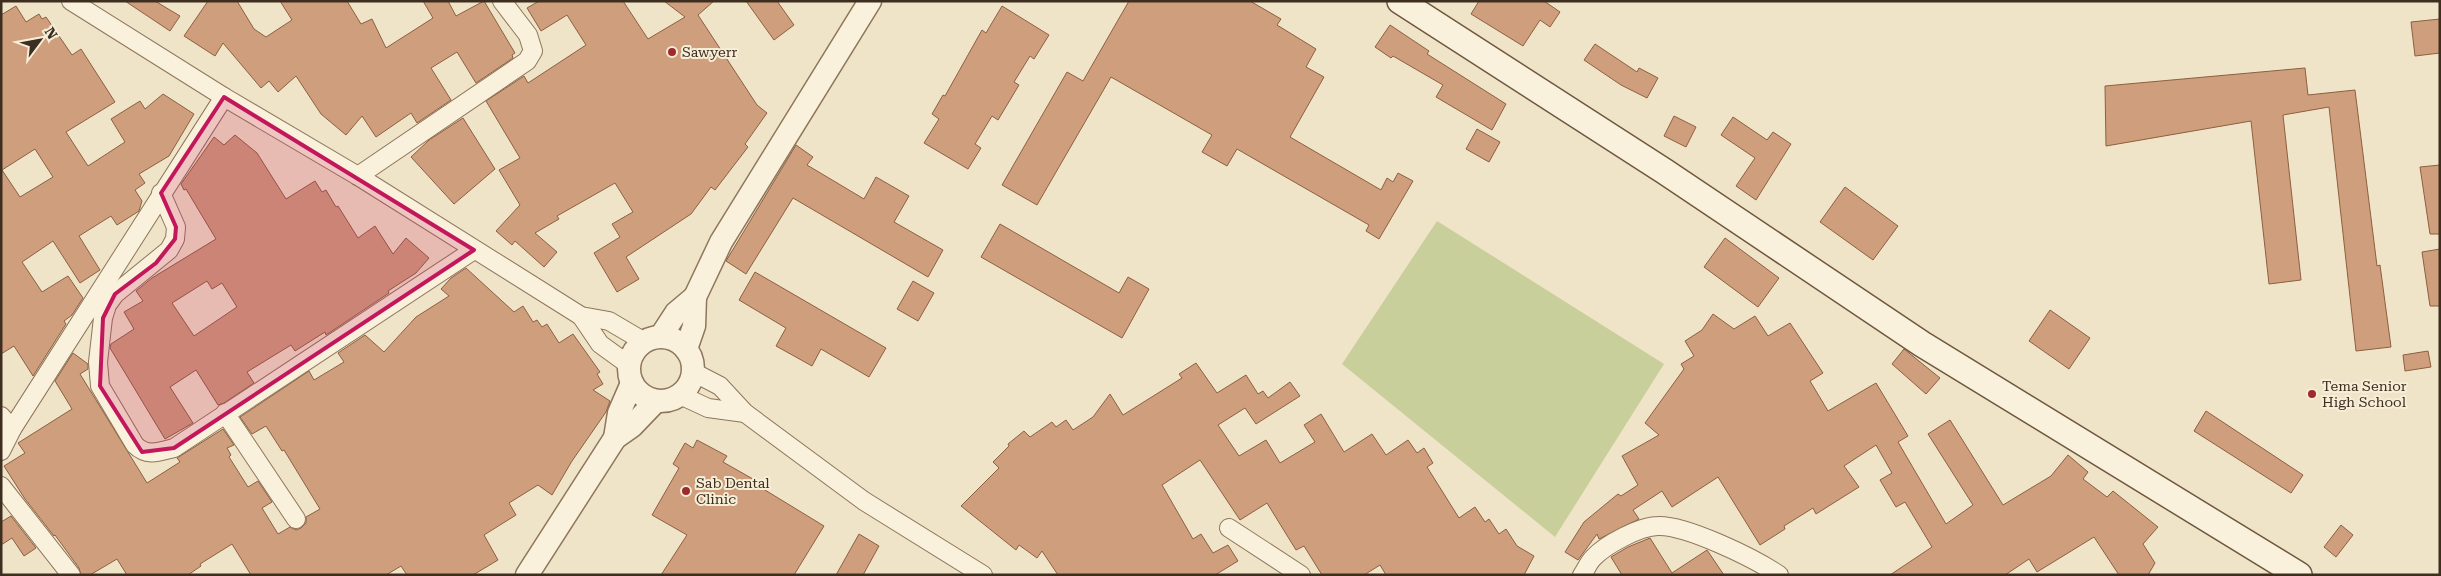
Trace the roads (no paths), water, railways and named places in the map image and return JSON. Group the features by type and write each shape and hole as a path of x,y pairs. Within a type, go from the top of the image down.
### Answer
{"main road":[{"path":"1400,1 1664,171 1922,344 2299,575"}],"street":[{"path":"71,1 224,97 358,176 581,316 609,321 652,339 670,338 686,349 692,360 693,372 688,385 680,395 668,400 656,401 642,395 630,374 600,344 581,316"},
{"path":"358,176 526,62 533,51 528,35 502,1"},
{"path":"686,349 694,326 695,297 721,242 870,1"},
{"path":"1,451 7,422 224,97"},
{"path":"161,193 176,227 176,239 169,250 115,294 108,305 103,318 98,362 100,386 135,445 142,452 153,453 174,448 474,250"},
{"path":"615,438 619,413 630,374 631,356 652,339 676,313 695,297"},
{"path":"693,372 720,386 745,414 864,501 983,575"},
{"path":"680,395 708,408 745,414"},
{"path":"528,575 615,438 632,426 656,401"},
{"path":"225,413 296,519"},
{"path":"1,486 71,575"},
{"path":"1582,575 1592,559 1613,542 1656,526 1682,528 1765,566 1778,575"},
{"path":"1230,528 1301,575"}],"place":[{"name":"Sawyerr","path":"672,52"},
{"name":"Tema Senior High School","path":"2312,394"},
{"name":"Sab Dental Clinic","path":"686,491"}]}
